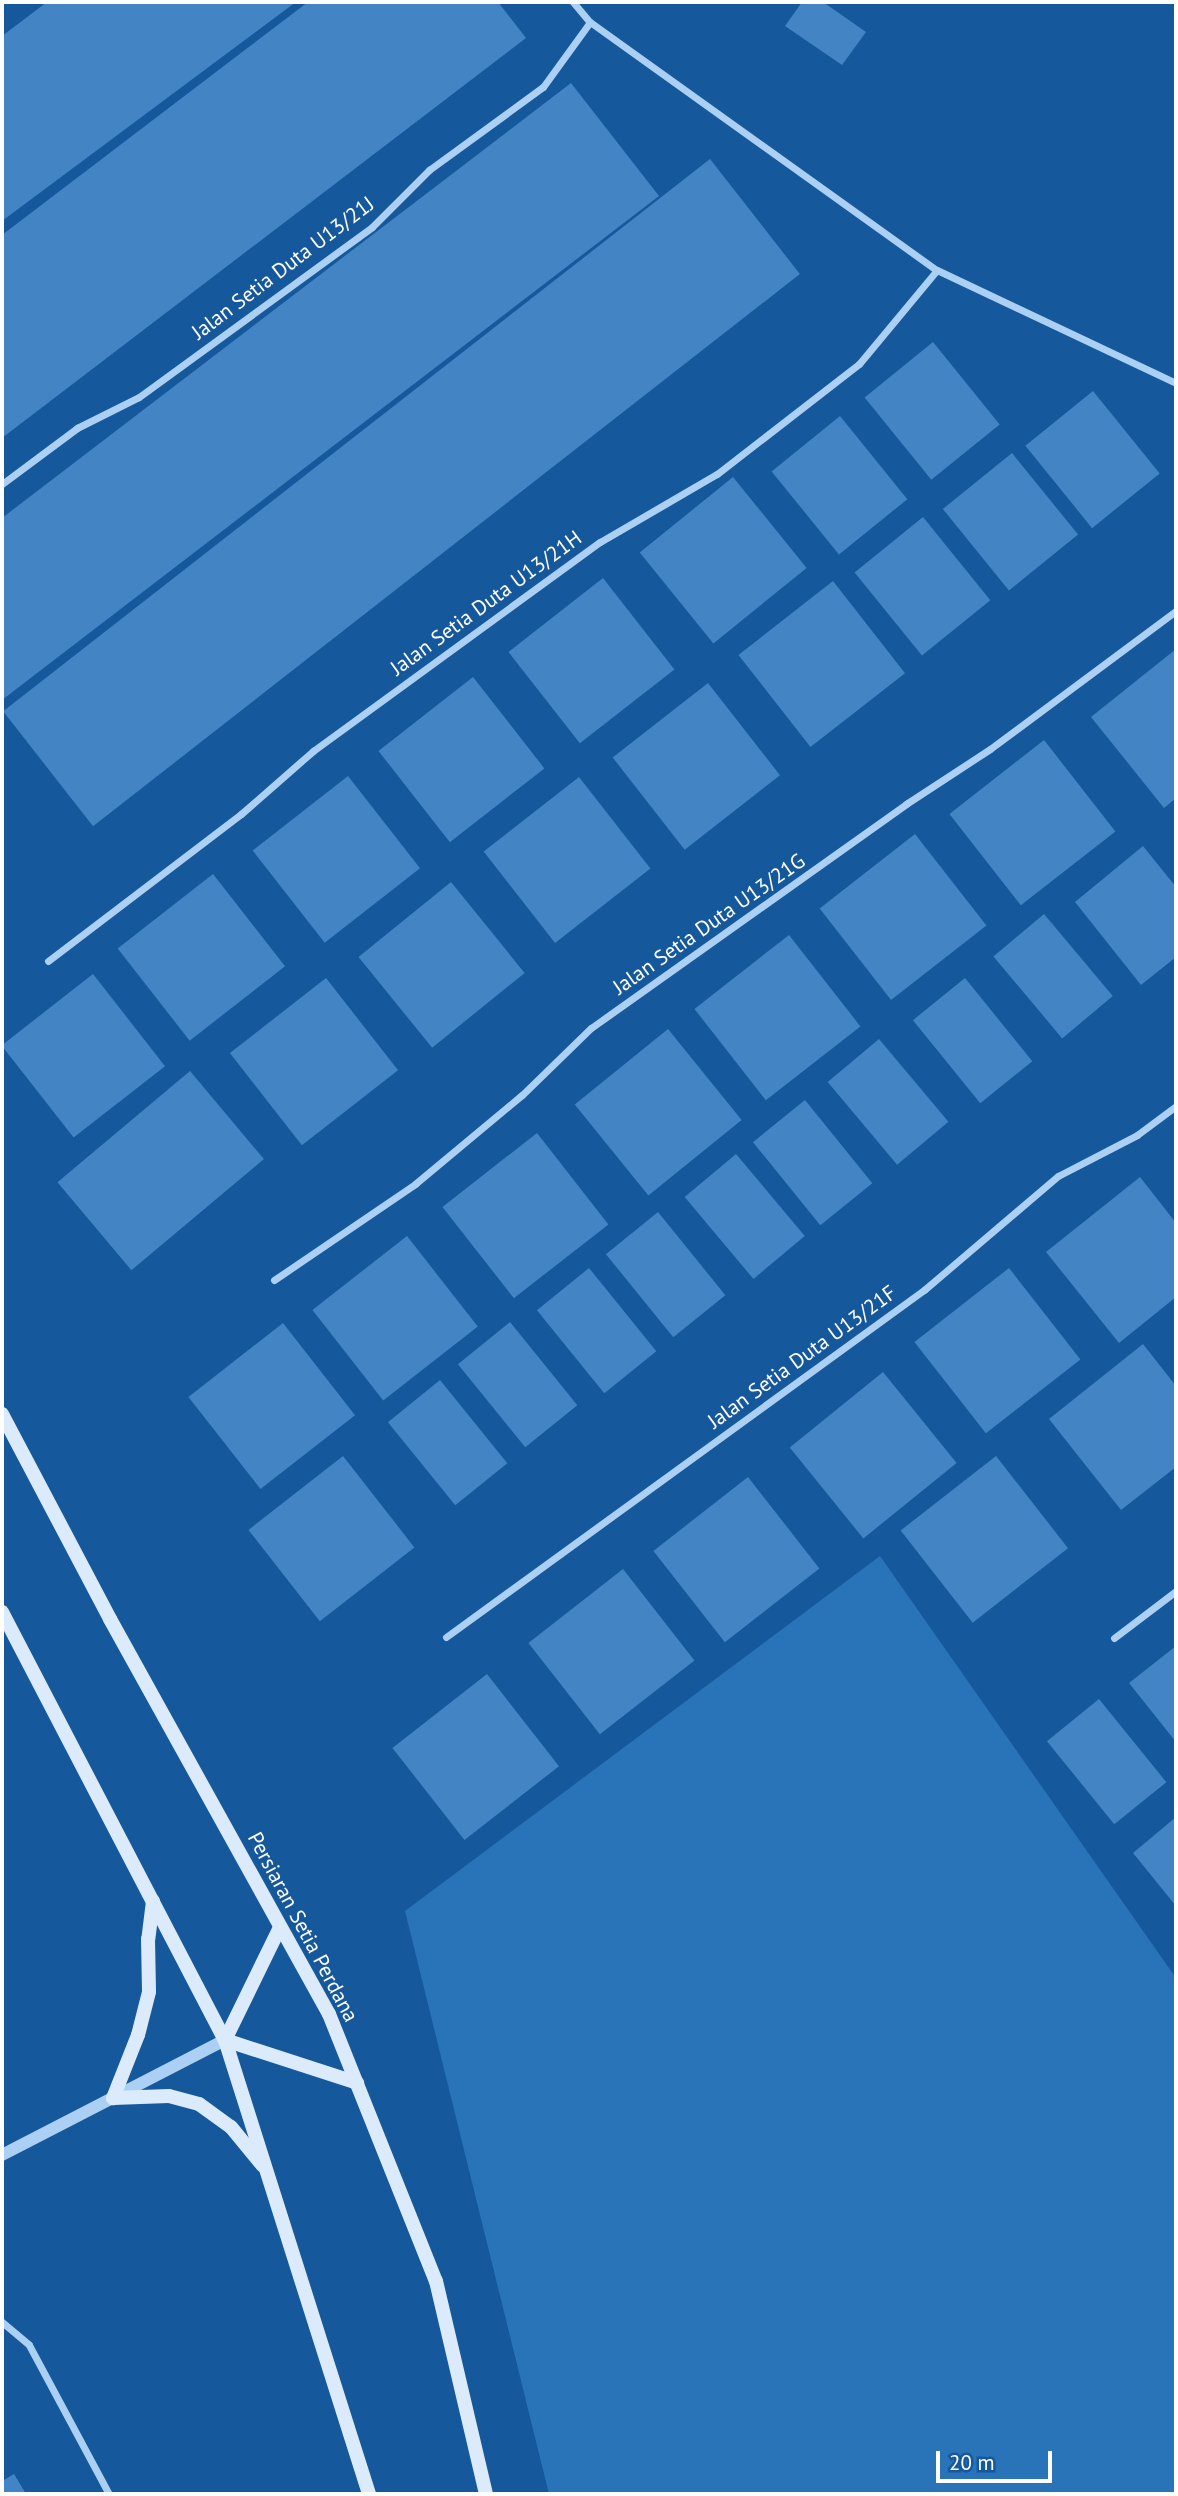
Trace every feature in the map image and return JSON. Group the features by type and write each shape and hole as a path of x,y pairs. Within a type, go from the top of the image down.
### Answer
{"main road":[{"name":"Persiaran Setia Perdana","path":"2,1413 329,2014 436,2281 486,2494"},
{"path":"2,1612 225,2040 369,2494"},
{"path":"153,1901 148,1939 149,1992 138,2035 113,2098 169,2096 199,2104 231,2127 268,2172"},
{"path":"225,2040 281,1927"},
{"path":"225,2040 357,2083"}],"street":[{"path":"573,2 590,22 937,270 1176,383"},
{"name":"Jalan Setia Duta U13/21J","path":"2,484 77,428 139,397 372,227 429,170 543,87 590,22"},
{"name":"Jalan Setia Duta U13/21H","path":"48,961 241,814 335,734 600,542 717,474 859,364 937,270"},
{"name":"Jalan Setia Duta U13/21G","path":"274,1280 415,1184 522,1096 591,1028 905,804 990,749 1176,611"},
{"name":"Jalan Setia Duta U13/21F","path":"446,1637 924,1290 1058,1176 1137,1135 1176,1106"},
{"path":"1114,1638 1176,1591"},
{"path":"2,2155 225,2040"},
{"path":"2,2322 29,2345 109,2494"}],"shaded area":[{"path":"880,1556 1176,1978 1176,2494 549,2494 405,1911"}],"building":[{"path":"47,2 296,2 2,221 2,36"},
{"path":"308,2 498,2 526,38 2,438 2,235"},
{"path":"802,2 823,2 866,32 842,65 785,26"},
{"path":"571,83 659,196 2,700 2,518"},
{"path":"710,159 800,274 93,826 3,711"},
{"path":"933,342 1000,424 931,480 865,397"},
{"path":"1093,391 1160,473 1092,528 1025,446"},
{"path":"840,416 907,499 839,555 772,471"},
{"path":"1012,453 1078,535 1009,591 943,509"},
{"path":"733,477 807,568 713,643 640,553"},
{"path":"923,517 990,600 922,656 855,572"},
{"path":"603,578 674,669 580,743 508,652"},
{"path":"833,581 905,673 810,747 738,655"},
{"path":"1176,649 1176,798 1164,808 1091,717"},
{"path":"473,677 544,768 450,842 378,751"},
{"path":"708,683 780,775 685,850 613,757"},
{"path":"1044,740 1115,831 1021,905 949,814"},
{"path":"348,776 420,868 325,943 253,850"},
{"path":"579,777 650,868 555,943 484,851"},
{"path":"915,834 986,925 891,1000 820,908"},
{"path":"1143,846 1176,887 1176,957 1141,985 1075,902"},
{"path":"213,874 285,966 190,1041 118,948"},
{"path":"451,882 525,973 432,1048 359,957"},
{"path":"1044,914 1113,996 1062,1038 993,956"},
{"path":"789,935 860,1026 766,1100 694,1009"},
{"path":"93,974 165,1066 74,1138 2,1045"},
{"path":"326,978 398,1070 302,1145 230,1053"},
{"path":"965,978 1032,1061 980,1103 913,1020"},
{"path":"668,1029 742,1120 648,1195 575,1105"},
{"path":"879,1039 948,1122 897,1165 828,1082"},
{"path":"190,1071 264,1159 131,1270 57,1182"},
{"path":"805,1100 872,1183 820,1225 753,1142"},
{"path":"537,1133 608,1224 514,1298 442,1207"},
{"path":"736,1154 805,1236 753,1279 685,1197"},
{"path":"1140,1177 1176,1223 1176,1297 1119,1343 1046,1252"},
{"path":"658,1212 725,1295 673,1337 606,1254"},
{"path":"407,1236 478,1327 383,1401 312,1310"},
{"path":"589,1268 656,1351 604,1393 537,1310"},
{"path":"1009,1268 1080,1359 986,1433 914,1342"},
{"path":"510,1322 577,1405 525,1447 458,1364"},
{"path":"283,1323 355,1415 260,1489 188,1397"},
{"path":"1143,1344 1176,1386 1176,1467 1121,1510 1049,1419"},
{"path":"883,1372 957,1463 863,1538 790,1448"},
{"path":"440,1380 507,1463 455,1505 388,1422"},
{"path":"343,1456 414,1547 320,1621 248,1530"},
{"path":"996,1456 1068,1548 973,1623 901,1530"},
{"path":"748,1477 819,1568 725,1642 653,1551"},
{"path":"623,1569 694,1660 600,1734 528,1643"},
{"path":"1176,1646 1176,1742 1129,1683"},
{"path":"487,1674 559,1766 464,1840 392,1748"},
{"path":"1099,1699 1166,1782 1114,1824 1047,1741"},
{"path":"1176,1817 1176,1906 1133,1853"},
{"path":"14,2474 26,2494 2,2494 2,2481"}]}
